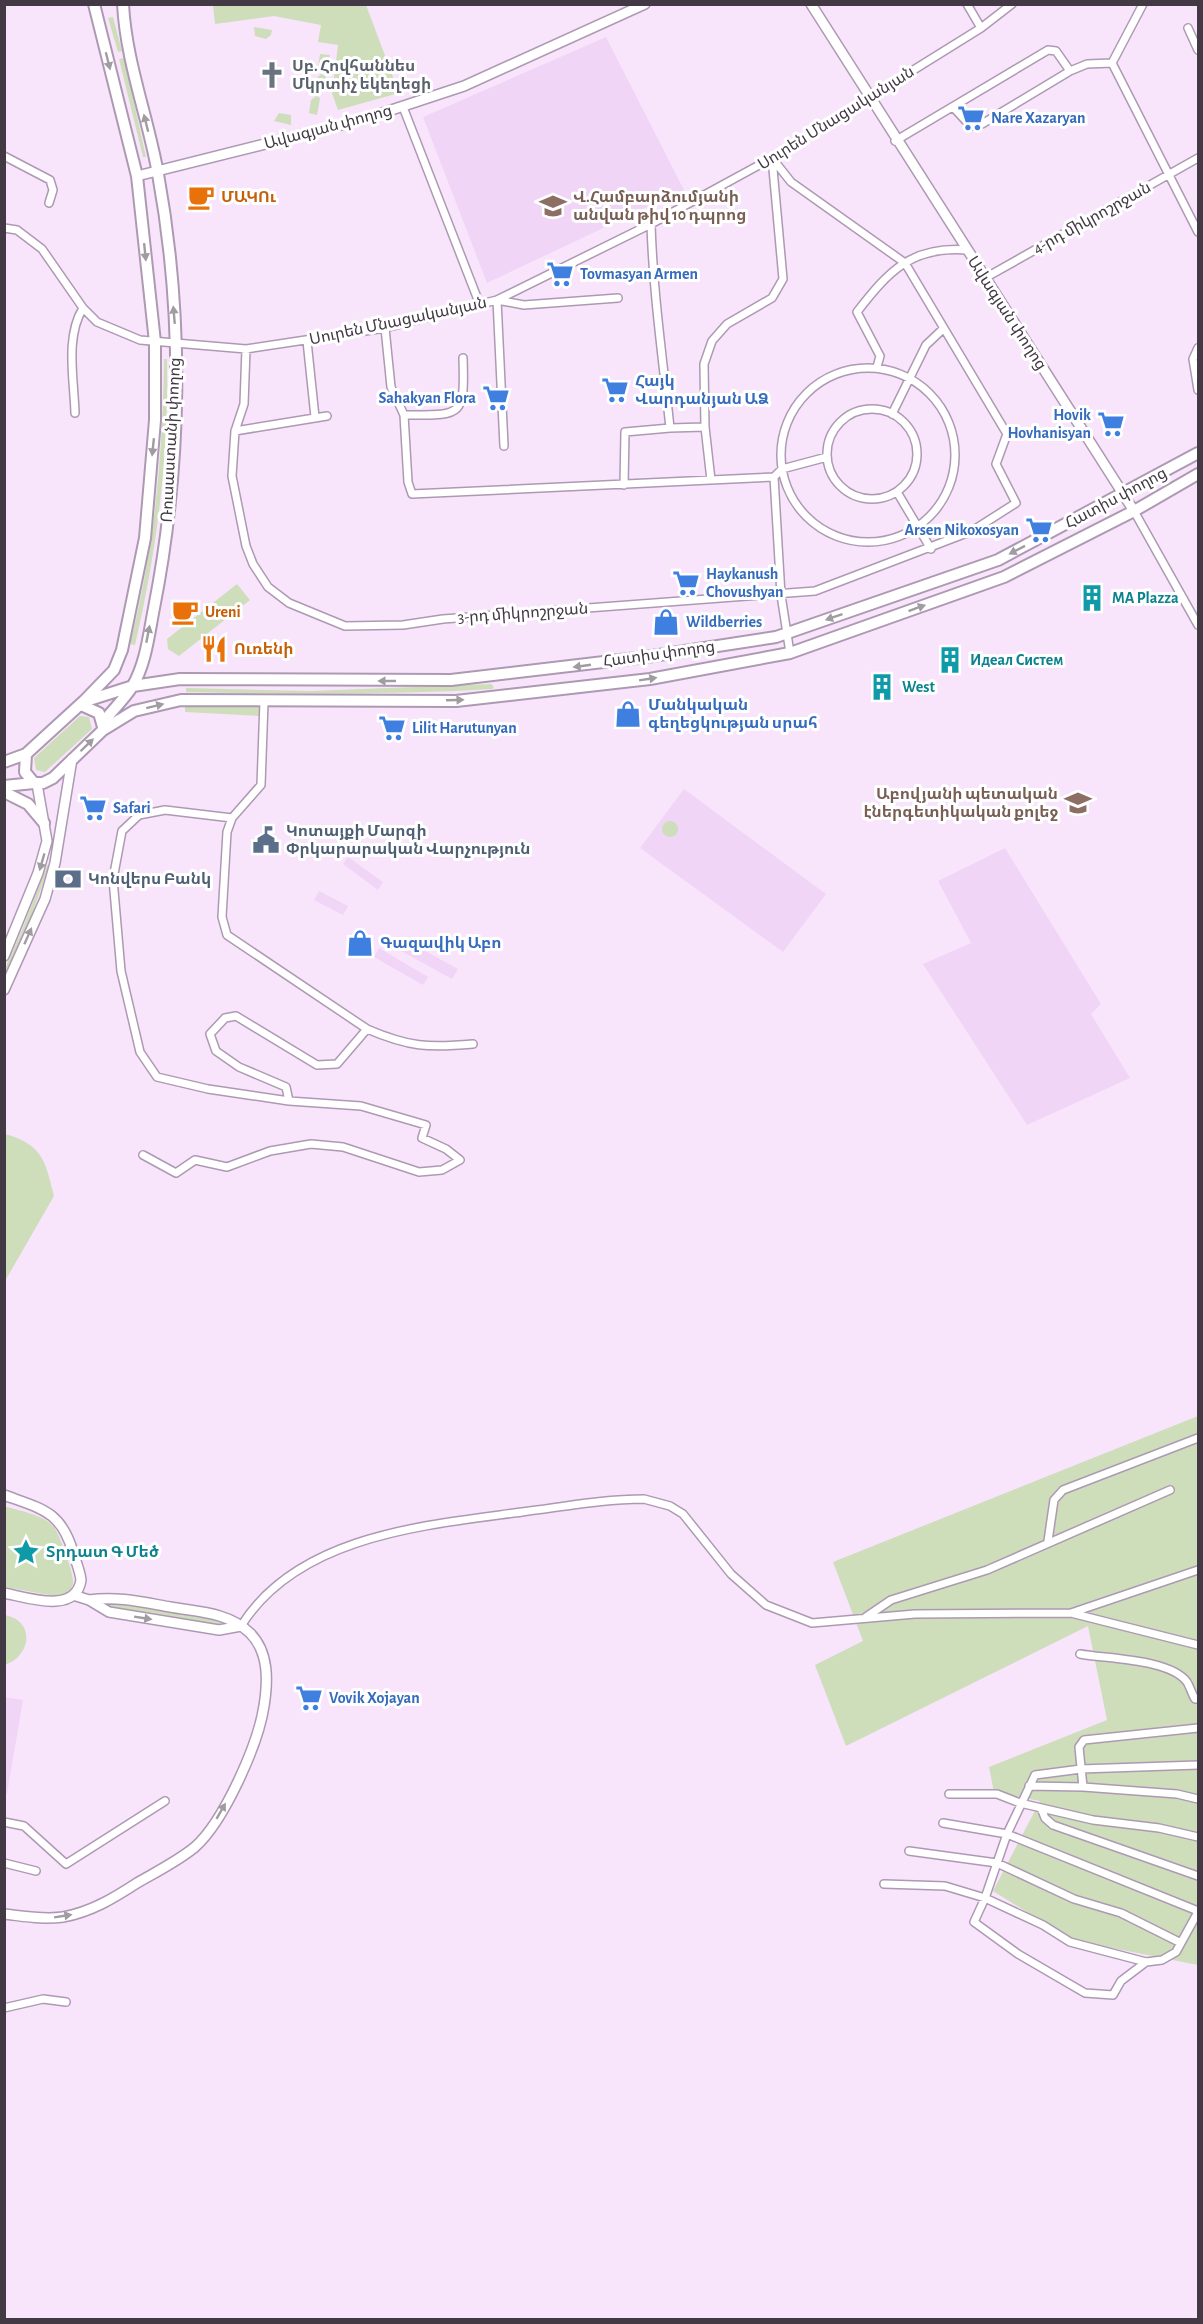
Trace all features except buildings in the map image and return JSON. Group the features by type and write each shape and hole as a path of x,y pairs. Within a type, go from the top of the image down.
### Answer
{"main road":[{"name":"Ռուսաստանի փողոց","path":"26,754 82,703 114,669 122,650 145,538 155,420 155,342 137,176 94,4"},
{"name":"Ռուսաստանի փողոց","path":"103,726 133,686 145,653 165,544 175,434 177,343 158,172 128,48 123,4"},
{"name":"Հատիս փողոց","path":"82,703 133,686 180,679 451,680 646,657 787,634 998,560 1124,495 1198,453"},
{"name":"Հատիս փողոց","path":"103,726 134,711 181,700 456,701 650,679 790,653 1004,577 1134,511 1198,474"},
{"path":"4,786 36,783 53,778 72,759 103,726 99,713 82,703"},
{"path":"4,762 26,754 25,772 36,783"},
{"path":"4,792 28,804 44,823"}],"street":[{"name":"Ավագյան փողոց","path":"137,176 361,120 464,86 645,4"},
{"name":"Ավագյան փողոց","path":"811,4 895,141 1134,511 1198,625"},
{"path":"968,4 981,28"},
{"name":"Սուրեն Մնացականյան","path":"4,228 17,230 42,249 83,308 97,322 140,340 246,349 385,327 497,300 651,224 772,158 981,28 1012,4"},
{"path":"1112,63 1143,4"},
{"path":"1188,28 1198,50"},
{"path":"895,141 1048,50 1056,51 1070,71"},
{"path":"953,107 974,126 982,124 1070,71 1087,64 1112,63"},
{"path":"1112,63 1198,232"},
{"path":"402,106 480,305"},
{"path":"4,156 50,180 53,190 49,202"},
{"path":"772,158 791,182 904,263 943,328 926,345 892,414"},
{"path":"711,480 705,427 704,364 712,341 727,324 772,298 783,279 772,158"},
{"name":"4-րդ միկրոշրջան","path":"985,278 1198,158"},
{"path":"651,224 653,289 659,315 670,428"},
{"path":"877,367 880,357 857,312 891,271 904,263 944,248 967,250"},
{"path":"504,446 497,300 525,305 618,298"},
{"path":"75,413 73,335 75,322 83,308"},
{"path":"385,327 391,387 404,415 408,482 412,494 774,477 782,469 827,457"},
{"name":"3-րդ միկրոշրջան","path":"246,349 244,404 235,431 232,476 246,546 253,564 277,595 345,626 403,625 443,618 815,591 931,549 972,531 1016,503 996,464 1007,434 943,328"},
{"path":"308,341 315,417"},
{"path":"1198,348 1193,359 1198,390"},
{"path":"404,415 434,415 455,411 462,405 463,358"},
{"path":"877,367 909,378 935,402 947,421 956,455 955,473 933,511 917,527 897,537 876,540 856,541 834,536 815,524 799,508 782,469 783,438 795,408 806,392 820,380 837,371 877,367"},
{"path":"867,408 892,414 912,433 917,450 915,470 904,486 884,498 872,499 848,492 832,475 827,457 831,434 848,414 867,408"},
{"path":"235,431 327,416"},
{"path":"624,485 625,432 705,427"},
{"path":"774,477 781,595 790,653"},
{"path":"897,492 931,549"},
{"path":"264,702 261,785 232,818 227,832 222,917 227,935 367,1029 390,1039 429,1048 473,1044"},
{"path":"4,990 45,898 55,863 72,759"},
{"path":"4,956 43,860 47,841 36,783"},
{"path":"143,1155 176,1173 195,1160 226,1167 270,1151 311,1144 343,1147 419,1172 442,1170 459,1160 446,1149 422,1138 426,1125 361,1106 289,1101 208,1089 157,1077 140,1052 121,971 113,879 122,831 139,815 165,810 232,818"},
{"path":"289,1101 286,1087 239,1067 216,1051 210,1034 225,1018 236,1016 317,1065 337,1064 367,1029"},
{"path":"1048,1542 1054,1500 1063,1490 1198,1438"},
{"path":"864,1618 891,1600 987,1570 1170,1490"},
{"path":"4,1495 40,1508 62,1524 80,1575 75,1592 59,1602 4,1593"},
{"path":"75,1592 109,1612 219,1630 241,1626 254,1606 276,1585 321,1559 369,1539 444,1522 626,1499 658,1501 682,1514 731,1574 766,1605 812,1623 915,1614 1071,1613 1198,1645"},
{"path":"1071,1613 1198,1570"},
{"path":"4,1914 62,1917 94,1908 185,1854 204,1837 241,1773 263,1717 267,1692 264,1659 258,1643 241,1626 219,1615 110,1597 89,1600"},
{"path":"1080,1654 1156,1665 1175,1671 1187,1682 1194,1697 1198,1699"},
{"path":"1083,1787 1078,1747 1084,1740 1198,1728"},
{"path":"1146,1962 1121,1981 1113,1995 1085,1993 1018,1954 974,1922 1020,1803 1038,1774 1081,1769 1198,1765"},
{"path":"1029,1786 1083,1787 1177,1794 1198,1799"},
{"path":"949,1794 997,1794 1020,1803 1093,1820 1159,1828 1198,1838"},
{"path":"4,1822 24,1826 66,1864 165,1801"},
{"path":"1041,1808 1045,1818 1053,1825 1198,1876"},
{"path":"884,1884 945,1886 985,1898 1043,1925 1070,1942 1146,1962 1170,1958 1198,1911 1007,1834 943,1823"},
{"path":"909,1851 997,1863 1074,1899 1121,1913 1180,1943"},
{"path":"4,1863 36,1870"},
{"path":"4,2008 43,1999 66,2002"}],"shaded area":[{"path":"606,37 684,190 487,283 423,117"},
{"path":"684,789 826,894 783,952 640,848"},
{"path":"1005,848 1101,1004 1091,1014 1130,1078 1027,1125 923,964 971,943 938,881"},
{"path":"348,857 383,882 378,890 343,864"},
{"path":"319,891 348,906 343,915 314,900"},
{"path":"398,936 458,969 452,979 392,946"},
{"path":"379,948 428,977 423,985 374,957"},
{"path":"4,1697 23,1700 7,1794 4,1794"}],"green space":[{"path":"213,5 366,5 399,93 338,110 332,93 338,45 318,42 321,25 274,16 215,24"},
{"path":"113,17 122,51 118,52 108,18"},
{"path":"254,27 272,30 271,35 266,39 255,36"},
{"path":"320,54 330,55 326,72 318,67"},
{"path":"124,58 146,157 143,157 119,59"},
{"path":"321,74 326,76 322,92 317,92 314,88 316,79"},
{"path":"316,96 320,98 317,115 309,113 311,100"},
{"path":"279,113 291,115 291,125 274,121"},
{"path":"164,359 167,359 167,395 164,467 150,574 135,645 130,644 145,573 156,503 162,431"},
{"path":"237,584 250,600 179,656 168,649 167,639"},
{"path":"491,684 494,687 492,689 416,692 301,694 186,692 186,688 311,691"},
{"path":"185,704 260,707 260,716 185,712"},
{"path":"80,716 89,717 92,729 45,772 36,770 34,758"},
{"path":"670,821 676,823 678,829 676,835 670,837 664,835 662,829 664,823"},
{"path":"47,865 49,866 26,931 5,976 5,968"},
{"path":"5,1134 18,1138 35,1149 45,1163 54,1196 5,1281"},
{"path":"1198,1416 1198,1965 1072,1940 993,1891 1040,1801 994,1792 989,1767 1107,1720 1088,1626 846,1746 815,1665 863,1641 833,1562"},
{"path":"4,1506 37,1516 53,1526 72,1572 73,1584 66,1594 60,1597 5,1587"},
{"path":"104,1603 218,1619 224,1623 217,1625 110,1607"},
{"path":"5,1615 15,1618 21,1624 26,1639 21,1654 5,1665"}],"place":[{"name":"Սբ. Հովհաննես Մկրտիչ եկեղեցի","path":"272,75"},
{"name":"Nare Xazaryan","path":"971,118"},
{"name":"ՄԱԿՈւ","path":"201,197"},
{"name":"Վ.Համբարձումյանի անվան թիվ 10 դպրոց","path":"553,206"},
{"name":"Tovmasyan Armen","path":"560,274"},
{"name":"Հայկ Վարդանյան ԱՁ","path":"615,390"},
{"name":"Sahakyan Flora","path":"496,398"},
{"name":"Hovik Hovhanisyan","path":"1111,424"},
{"name":"Arsen Nikoxosyan","path":"1039,530"},
{"name":"Haykanush Chovushyan","path":"686,583"},
{"name":"MA Plazza","path":"1092,598"},
{"name":"Ureni","path":"185,612"},
{"name":"Wildberries","path":"666,622"},
{"name":"Ուռենի","path":"214,649"},
{"name":"Идеал Систем","path":"950,660"},
{"name":"West","path":"882,687"},
{"name":"Մանկական գեղեցկության սրահ","path":"628,714"},
{"name":"Lilit Harutunyan","path":"392,728"},
{"name":"Աբովյանի պետական էներգետիկական քոլեջ","path":"1078,803"},
{"name":"Safari","path":"93,808"},
{"name":"Կոտայքի Մարզի Փրկարարական Վարչություն","path":"266,840"},
{"name":"Կոնվերս Բանկ","path":"68,879"},
{"name":"Գազավիկ Աբո","path":"360,943"},
{"name":"Տրդատ Գ Մեծ","path":"26,1552"},
{"name":"Vovik Xojayan","path":"309,1698"}]}
